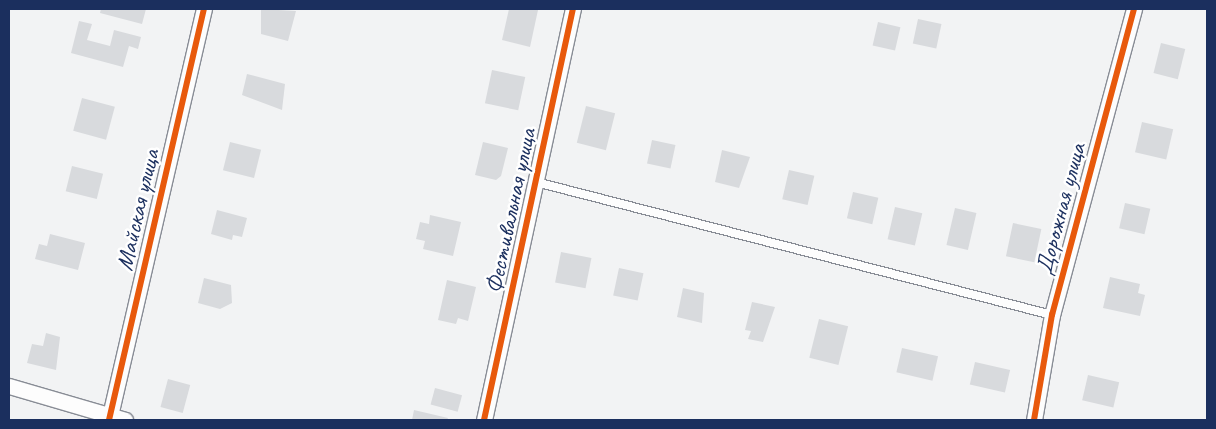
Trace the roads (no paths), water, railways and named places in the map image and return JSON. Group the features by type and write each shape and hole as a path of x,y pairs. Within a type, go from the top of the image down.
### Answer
{"street":[{"name":"Майская улица","path":"110,418 204,9"},
{"name":"Фестивальная улица","path":"484,420 573,9"},
{"name":"Дорожная улица","path":"1034,420 1052,315 1134,9"},
{"path":"9,386 110,418 125,420"}],"lane":[{"path":"536,182 1052,315"}]}
